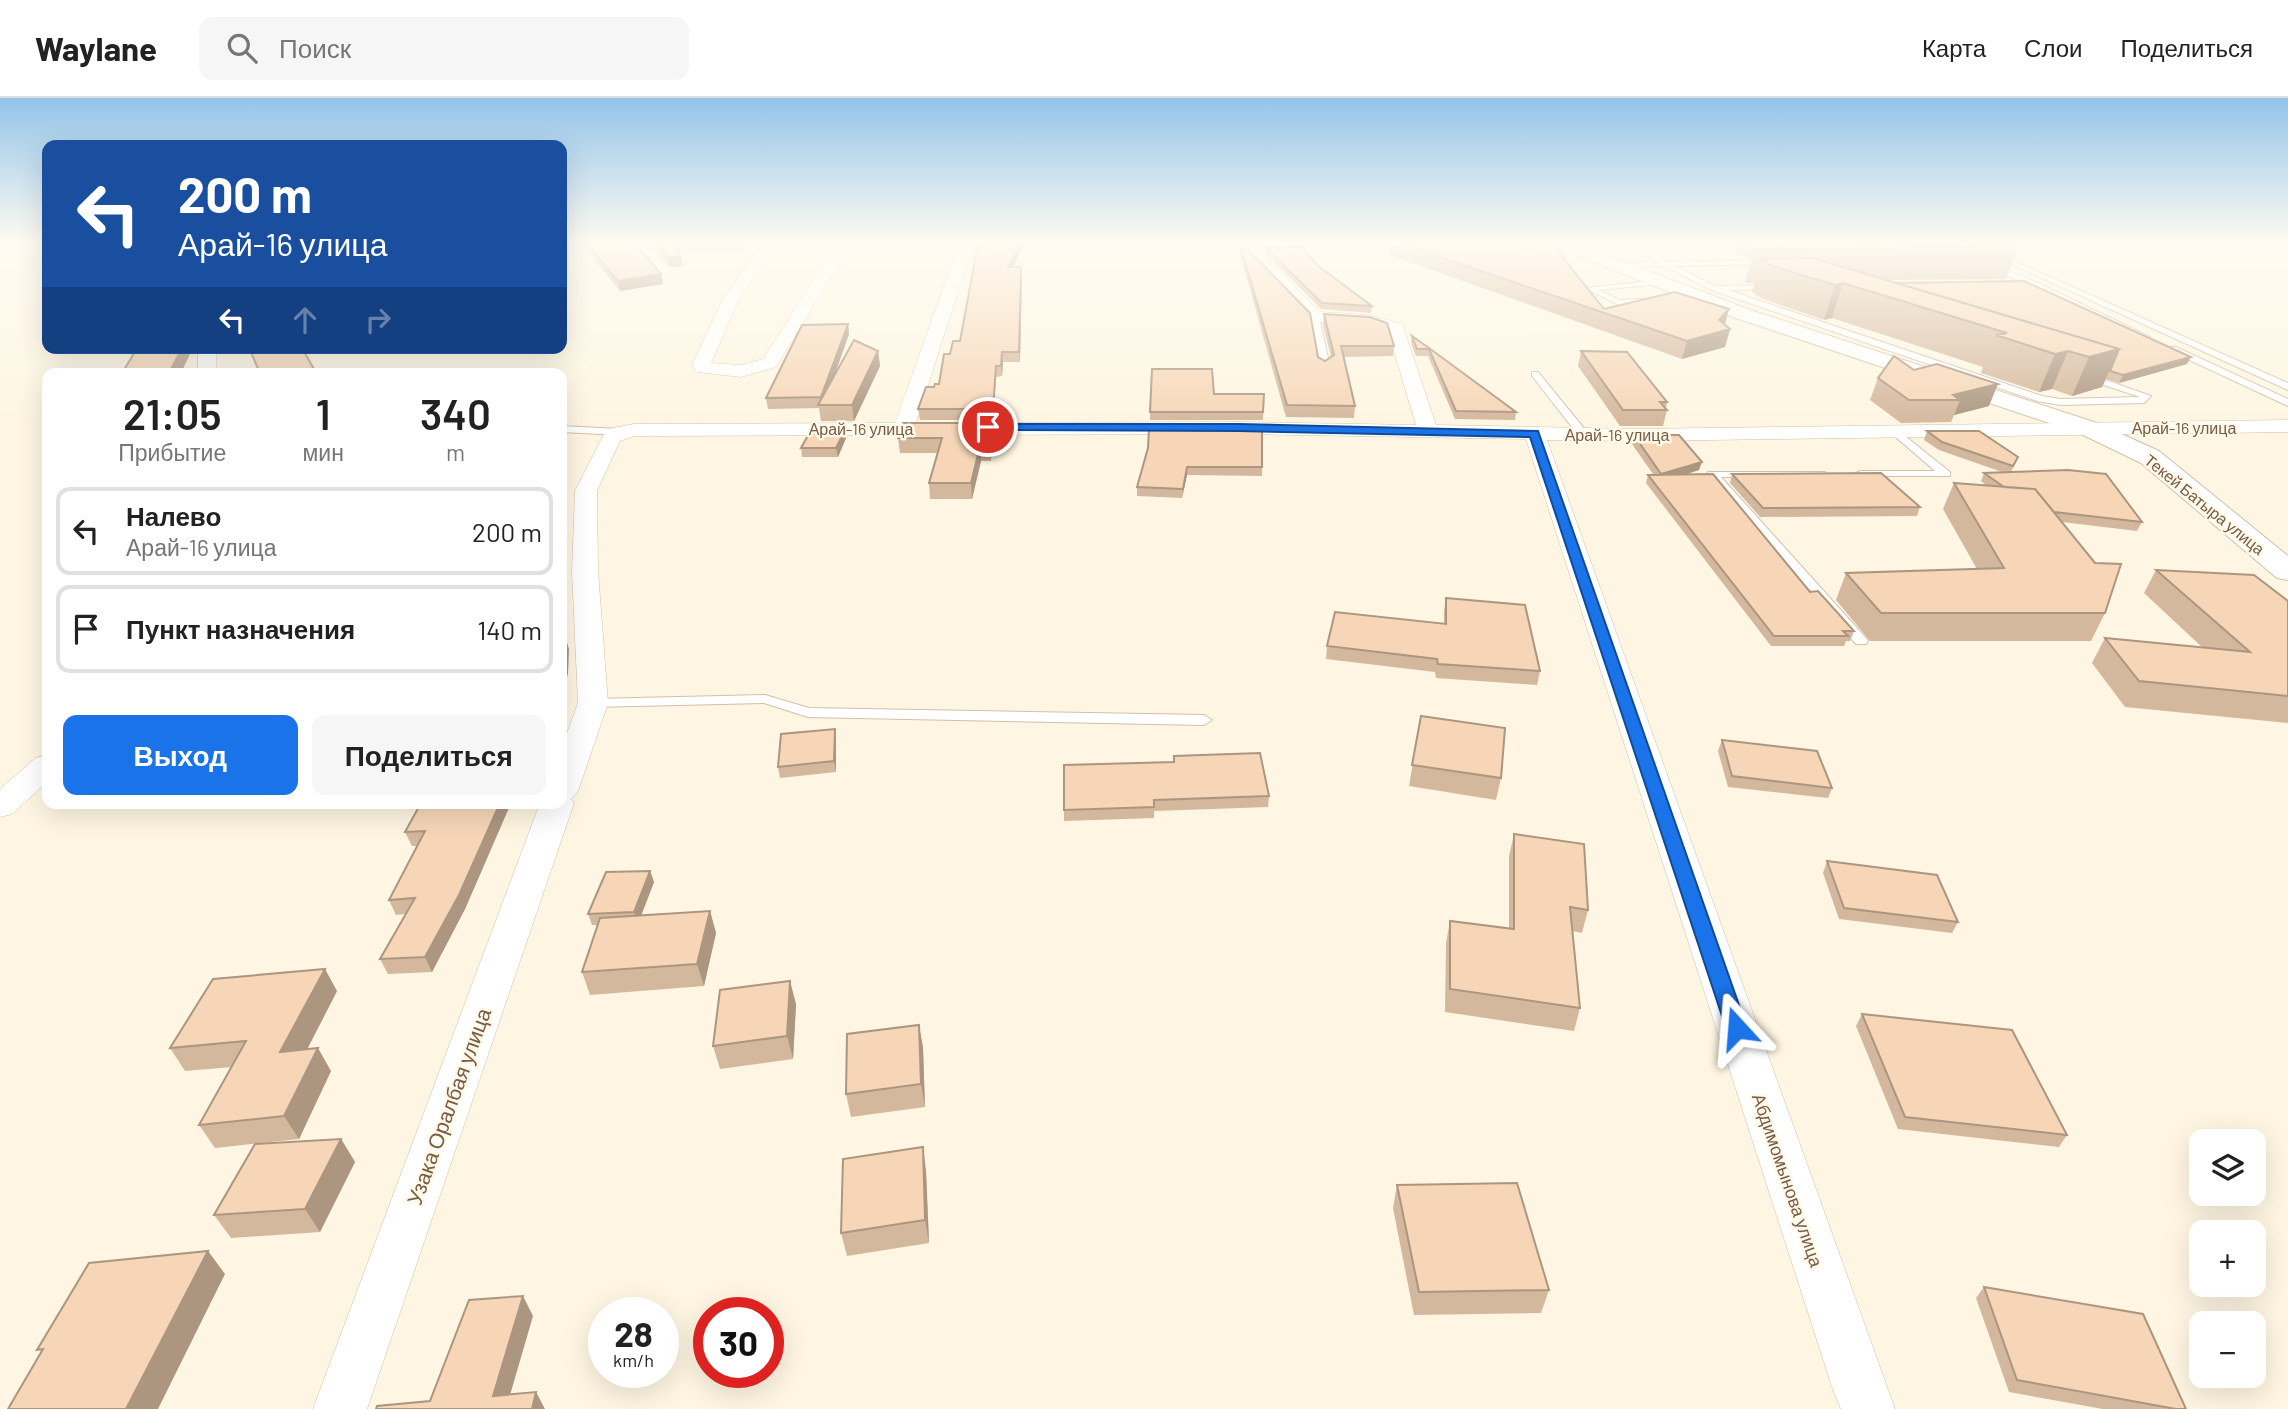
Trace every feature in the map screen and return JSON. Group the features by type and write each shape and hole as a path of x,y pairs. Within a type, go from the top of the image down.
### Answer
{"street":[{"path":"728,305 701,365 704,368 741,370 770,363 806,305"},
{"path":"904,427 945,305"},
{"path":"1304,305 1315,317 1377,321 1390,323 1396,328 1428,431"},
{"name":"Текей Батыра улица","path":"1739,305 1854,352 2088,428 2150,457 2288,571"},
{"name":"Арай-16 улица","path":"616,435 634,430 904,427 1583,434 2288,426"},
{"name":"Абдимомынова улица","path":"1534,433 1868,1409"},
{"path":"567,777 593,703 585,571 586,491 616,435"},
{"path":"0,807 42,769"},
{"name":"Узака Оралбая улица","path":"340,1409 555,809"}],"lane":[{"path":"1747,305 2040,399 2061,402 2144,400 2146,397 2073,372"},
{"path":"2078,305 2153,340"},
{"path":"2107,305 2288,387"},
{"path":"1315,317 1325,367"},
{"path":"2165,346 2288,402"},
{"path":"1535,374 1583,434"},
{"path":"567,430 616,435"},
{"path":"1849,474 1946,474 1895,431"},
{"path":"1836,474 1712,474 1861,641"},
{"path":"593,703 765,699 808,712 1204,720"}],"building":[{"path":"967,305 1020,305 1019,352 1002,352 1001,366 996,366 993,409 918,409 926,387 939,384 944,354 950,354 953,341 960,341"},
{"path":"1258,305 1302,305 1310,313 1318,357 1325,361 1334,355 1324,314 1370,317 1387,323 1394,346 1341,346 1355,406 1287,405"},
{"path":"1582,305 1601,305 1604,309 1620,305 1717,305 1729,309 1719,320 1730,329 1687,341"},
{"path":"1916,305 1971,305 2119,349 2089,357 2068,351 2055,354 1996,335 2007,333"},
{"path":"1971,305 2077,305 2191,357 2123,375 2110,371 2119,349"},
{"path":"848,324 821,397 766,398 802,325"},
{"path":"1412,336 1516,412 1456,411 1429,349 1417,349"},
{"path":"854,340 878,351 852,405 818,405"},
{"path":"1581,351 1627,352 1667,402 1660,402 1667,410 1623,410"},
{"path":"179,354 172,368 125,368 133,355"},
{"path":"305,354 313,368 258,368 252,355"},
{"path":"1894,356 1914,370 1937,364 1998,384 1953,395 1960,400 1909,400 1878,378"},
{"path":"1152,369 1212,369 1214,394 1264,394 1263,412 1150,412"},
{"path":"903,423 991,423 990,446 980,446 971,483 929,483 942,438 898,438"},
{"path":"1149,429 1262,429 1262,467 1187,467 1183,489 1137,487 1148,448"},
{"path":"811,430 845,430 836,448 801,448"},
{"path":"1927,431 1979,431 2018,457 2013,466 1942,442"},
{"path":"1634,435 1679,435 1702,462 1661,474"},
{"path":"2068,470 2106,474 2142,522 2054,512 2035,489 2004,487 1984,473"},
{"path":"1881,473 1920,507 1763,508 1732,474"},
{"path":"1713,474 1810,592 1818,591 1854,631 1843,631 1848,636 1774,636 1648,475"},
{"path":"1954,483 2035,489 2095,563 2121,564 2105,613 1881,613 1846,573 2004,568"},
{"path":"2156,570 2254,575 2288,601 2288,696 2139,681 2105,638 2250,652"},
{"path":"1446,598 1525,605 1540,671 1438,664 1437,659 1327,646 1335,612 1446,624"},
{"path":"1421,716 1505,728 1501,778 1412,765"},
{"path":"835,729 834,761 778,767 781,734"},
{"path":"1722,740 1817,751 1832,788 1732,776"},
{"path":"1260,753 1269,796 1154,800 1154,807 1064,810 1064,765 1174,762 1174,756"},
{"path":"418,809 497,809 459,895 425,957 380,959 415,898 389,900 425,831 405,832"},
{"path":"1514,834 1584,844 1588,910 1570,907 1580,1008 1450,989 1450,921 1514,929"},
{"path":"1827,861 1937,875 1958,922 1844,908"},
{"path":"650,871 634,912 588,914 606,872"},
{"path":"710,911 697,964 582,972 600,918"},
{"path":"325,969 280,1052 318,1048 284,1116 199,1125 246,1041 170,1048 213,979"},
{"path":"790,981 787,1036 713,1046 720,990"},
{"path":"1862,1014 2012,1030 2067,1135 1905,1117"},
{"path":"919,1025 921,1084 846,1094 847,1034"},
{"path":"341,1139 305,1209 214,1215 255,1144"},
{"path":"923,1147 925,1220 841,1233 843,1159"},
{"path":"1517,1183 1549,1290 1419,1292 1397,1185"},
{"path":"208,1251 126,1409 8,1409 43,1349 37,1350 89,1263"},
{"path":"1984,1287 2143,1314 2186,1409 2017,1380"},
{"path":"523,1296 493,1396 536,1392 532,1409 376,1409 377,1406 430,1401 469,1300"}],"route":[{"path":"988,427 1534,433 1737,1028"}]}
